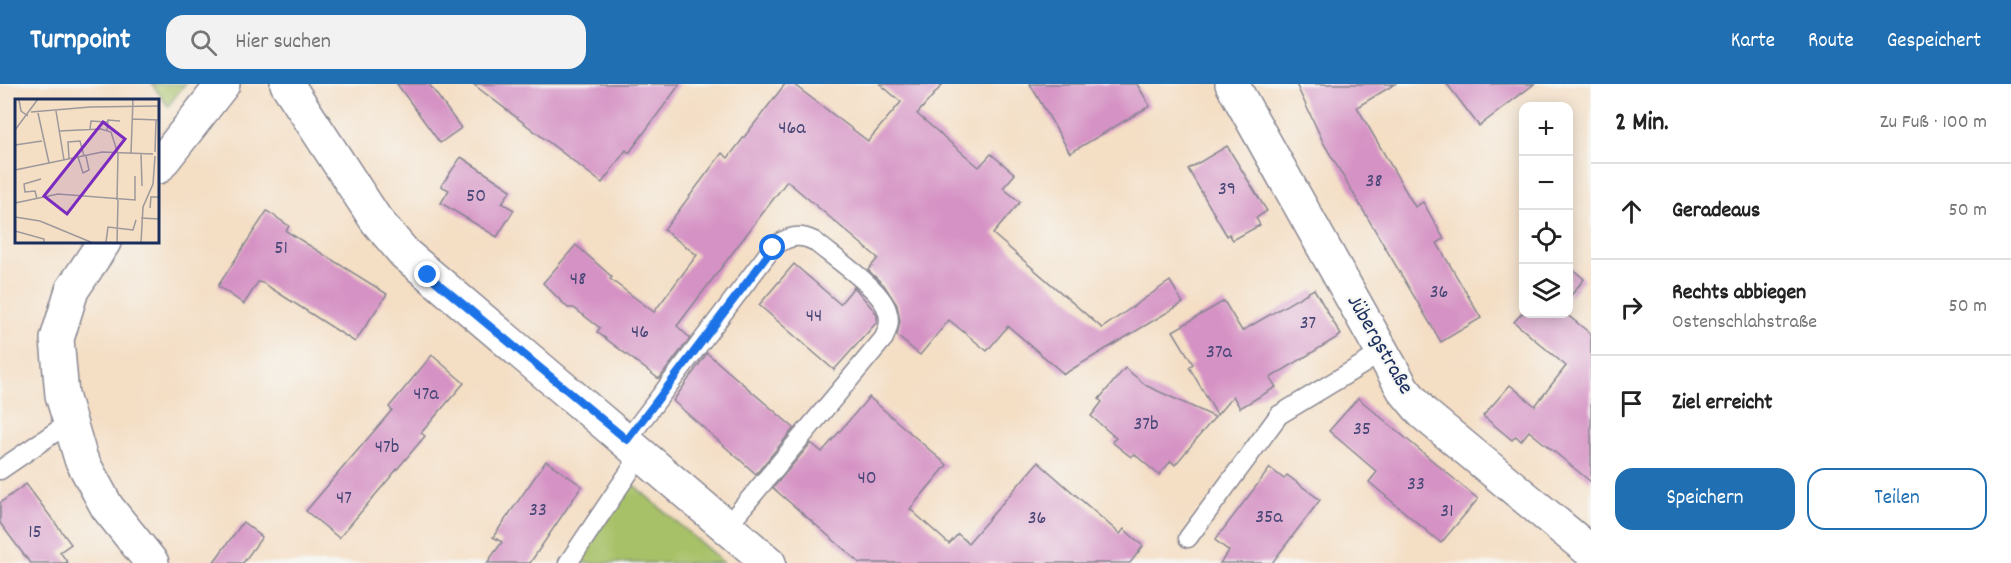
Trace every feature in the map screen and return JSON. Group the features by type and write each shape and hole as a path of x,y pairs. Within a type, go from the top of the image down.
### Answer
{"street":[{"path":"159,167 223,84"},
{"path":"287,84 376,220 405,254 634,446 769,563"},
{"name":"Jübergstraße","path":"1232,84 1403,389 1423,413 1591,552"},
{"path":"103,243 72,290 57,339 62,395 81,459 107,507 152,563"}],"lane":[{"path":"568,563 634,446 773,248 786,238 804,236 814,241 872,290 887,310 889,325 884,338 727,526"},
{"path":"1188,538 1279,415 1383,352"},
{"path":"0,470 70,422"}],"green space":[{"path":"152,84 185,84 168,106"},
{"path":"629,481 724,563 578,563"}],"building":[{"path":"397,84 429,84 461,128 440,143"},
{"path":"473,84 680,84 629,153 626,150 602,183"},
{"path":"785,84 793,84 868,141 901,102 880,84 943,84 917,114 979,167 991,154 1015,174 1003,188 1020,202 993,234 1102,328 1170,281 1183,303 1064,374 1008,326 987,351 949,320 920,355 897,336 900,321 897,305 884,285 868,270 878,258 787,181 677,326 690,338 659,379 597,332 600,328 574,308 568,308 543,283 576,245 612,277 610,279 654,312 697,255 664,230 722,153 728,158"},
{"path":"1030,84 1137,84 1150,106 1070,153"},
{"path":"1296,84 1395,84 1357,107 1415,207 1423,202 1444,239 1437,243 1481,318 1441,342 1324,144"},
{"path":"1447,84 1534,84 1479,126"},
{"path":"1227,146 1267,211 1256,218 1260,225 1233,240 1229,234 1227,236 1188,169"},
{"path":"461,157 511,190 502,203 514,210 497,237 441,203 449,190 441,186"},
{"path":"267,211 289,226 286,231 387,294 355,342 263,283 258,282 244,304 218,286"},
{"path":"794,264 840,304 854,287 877,314 877,322 834,370 759,305"},
{"path":"1573,269 1584,279 1573,293"},
{"path":"1314,289 1341,335 1270,378 1276,387 1240,408 1233,396 1217,415 1189,367 1193,364 1173,331 1224,301 1242,331"},
{"path":"1519,316 1571,318 1591,334 1591,482 1529,431 1521,441 1516,436 1512,440 1483,416 1510,385 1535,406 1566,366 1514,322"},
{"path":"707,353 794,428 756,474 673,401"},
{"path":"432,355 464,383 421,433 425,436 339,538 306,511 392,410 389,407"},
{"path":"1125,368 1147,386 1215,417 1175,465 1171,461 1159,475 1134,454 1131,457 1112,442 1116,438 1091,416 1102,402 1099,399"},
{"path":"869,397 947,465 910,509 949,544 958,534 968,543 1038,462 1120,534 1124,529 1143,546 1130,563 860,563 773,488 811,443 822,452"},
{"path":"1358,398 1478,499 1441,543 1369,482 1377,472 1329,431"},
{"path":"546,461 582,486 530,563 487,563 502,542 493,537"},
{"path":"1270,468 1284,479 1287,475 1320,500 1272,563 1220,563 1229,551 1215,540"},
{"path":"26,484 71,544 60,552 68,563 30,563 0,523 0,503"},
{"path":"243,522 262,537 243,563 213,563"}],"route":[{"path":"428,275 627,440 773,248"}]}
